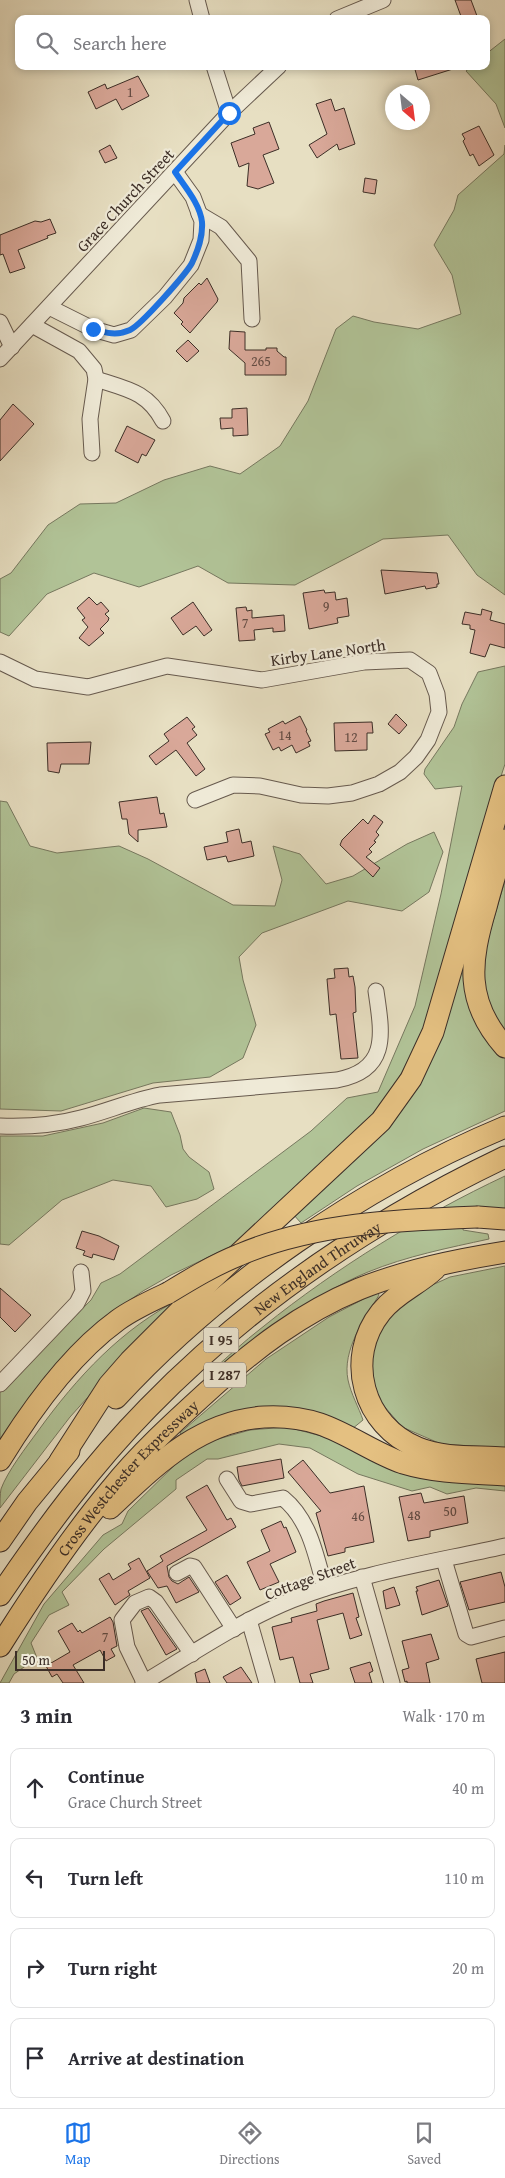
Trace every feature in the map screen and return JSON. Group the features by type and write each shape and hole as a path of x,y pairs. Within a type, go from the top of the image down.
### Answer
{"highway":[{"path":"60,1461 109,1385 130,1361 212,1279 368,1134 402,1094 420,1063 433,1032 505,786"},
{"path":"505,840 474,949 473,980 476,995 486,1021 505,1047"},
{"name":"New England Thruway","path":"0,1541 27,1502 60,1461 153,1358 223,1298 300,1241 372,1194 428,1164 505,1128"},
{"name":"New England Thruway","path":"0,1595 57,1514 111,1447 147,1408 202,1356 269,1301 356,1239 440,1189 505,1157"},
{"path":"0,1460 36,1406 94,1341 119,1319 238,1255 314,1232 381,1221 478,1217 505,1219"},
{"name":"Cross Westchester Expressway","path":"0,1646 58,1555 111,1488 140,1456 203,1396 265,1342 301,1318 358,1290 404,1272 441,1263 505,1252"},
{"path":"441,1263 425,1278 396,1296 387,1304 372,1324 363,1350 361,1364 366,1394 371,1407 385,1427 394,1436 418,1448 449,1455 505,1458"},
{"path":"58,1555 179,1447 210,1430 242,1420 275,1417 306,1420 332,1429 404,1463 453,1472 505,1475"}],"street":[{"path":"197,0 201,15"},
{"path":"347,15 383,0"},
{"path":"215,70 229,113"},
{"name":"Grace Church Street","path":"0,359 229,113 275,70"},
{"path":"49,307 93,329 114,335 131,330 165,297 191,264 201,240 202,221 193,197 175,172"},
{"path":"199,214 221,226 249,261 252,319"},
{"path":"0,322 12,347"},
{"path":"32,325 79,350 94,369 96,379 90,419 92,453"},
{"path":"96,379 138,394 156,408 163,421"},
{"name":"Kirby Lane North","path":"0,662 35,679 88,687 167,666 262,680 364,662 410,660 429,673 437,694 439,712 428,740 416,757 400,772 379,784 352,793 328,796 301,794 260,786 234,786 194,800"},
{"path":"0,1126 32,1126 80,1119 132,1101 160,1095 337,1080 353,1076 372,1062 380,1047 381,1025 376,991"},
{"path":"0,1384 77,1303 83,1291 81,1272"},
{"path":"227,1479 241,1501 252,1504 283,1498 289,1503 308,1530 325,1588"},
{"name":"Cottage Street","path":"144,1683 249,1620 325,1588 362,1577 505,1546"},
{"path":"444,1560 466,1634 470,1637 505,1628"},
{"path":"177,1573 190,1566 194,1567 234,1629"},
{"path":"362,1577 392,1683"},
{"path":"144,1683 127,1647 122,1620 135,1603 149,1597 156,1602 192,1654"},
{"path":"249,1620 267,1683"}],"green space":[{"path":"505,39 505,128 496,104 466,71 490,70 490,51"},
{"path":"505,145 505,595 477,575 448,535 383,539 295,585 228,583 198,566 139,587 94,573 47,594 9,636 0,632 0,579 11,573 48,525 80,504 116,503 164,480 210,466 240,474 280,446 308,401 336,329 353,316 374,322 418,329 461,314 452,275 434,245 454,210 458,195 504,154"},
{"path":"505,666 505,764 426,1025 398,1080 374,1113 238,1243 171,1275 114,1311 0,1441 0,1392 91,1300 101,1283 120,1274 311,1131 347,1098 378,1092 415,1006 441,894 462,786 435,789 424,774 425,769 454,727 462,704 478,672"},
{"path":"0,801 7,802 30,846 57,853 119,846 148,859 233,905 275,906 282,880 273,846 300,854 326,884 353,876 407,844 434,832 443,852 429,892 402,911 348,901 262,933 239,957 243,980 256,1025 243,1058 210,1077 153,1083 61,1111 0,1109"},
{"path":"505,880 505,1033 483,993 483,956"},
{"path":"469,945 474,1020 505,1058 505,1111 423,1149 357,1186 301,1223 293,1214 391,1123"},
{"path":"144,1108 171,1112 183,1149 189,1157 209,1172 214,1189 197,1199 166,1207 151,1186 113,1180 62,1200 9,1245 0,1244 0,1136 43,1136 103,1123"},
{"path":"505,1176 505,1209 465,1207 463,1230 488,1234 489,1239 398,1261 346,1282 304,1307 206,1379 204,1378 256,1332 350,1263 411,1225"},
{"path":"505,1266 505,1448 441,1444 402,1427 379,1400 370,1372 374,1341 384,1316 408,1296 450,1277"},
{"path":"377,1292 379,1295 361,1325 348,1358 348,1380 363,1420 352,1429 307,1415 183,1437 180,1433 266,1359 329,1317"},
{"path":"182,1298 151,1327 70,1417 0,1508 1,1489 18,1459 53,1411 85,1373 120,1339 160,1310"},
{"path":"287,1427 505,1484 505,1491 476,1488 447,1494 430,1487 412,1491 358,1474 310,1448 279,1444 218,1459 207,1459 176,1480 176,1489 104,1549 62,1592 69,1605 49,1615 31,1643 37,1658 14,1674 9,1683 0,1683 44,1604 103,1535 122,1524 128,1511 185,1455 211,1441 250,1430"}],"building":[{"path":"455,0 471,0 477,15 461,15"},
{"path":"415,70 450,70 418,80"},
{"path":"138,76 149,96 122,110 116,99 96,109 88,92 105,84 107,89"},
{"path":"331,99 335,111 344,108 355,144 339,150 337,144 317,158 309,145 327,134 316,104"},
{"path":"269,122 279,149 263,155 274,183 258,189 247,186 249,163 239,167 231,143 255,134 253,128"},
{"path":"479,126 494,155 479,166 473,154 470,156 462,134"},
{"path":"110,145 117,158 105,163 99,151"},
{"path":"365,178 377,180 375,194 363,192"},
{"path":"50,219 56,233 18,250 25,268 10,273 3,254 0,255 0,235 35,221 41,222"},
{"path":"207,278 218,299 190,333 174,313 183,303 184,298"},
{"path":"230,331 245,332 245,350 277,348 277,351 286,357 286,375 245,375 245,363 229,349"},
{"path":"188,340 199,351 187,362 176,351"},
{"path":"13,404 34,424 0,461 0,420"},
{"path":"247,408 248,435 233,436 233,428 221,429 220,418 232,418 232,409"},
{"path":"127,426 155,440 146,456 142,454 138,463 115,451"},
{"path":"381,570 437,573 439,584 437,584 437,587 426,589 425,586 385,594"},
{"path":"324,590 325,593 335,592 336,600 347,598 349,616 337,618 338,623 309,629 303,593"},
{"path":"89,597 97,605 101,602 109,611 105,614 109,618 100,629 104,633 89,646 79,638 88,627 82,620 85,618 77,608"},
{"path":"193,602 212,630 204,636 196,626 183,635 171,618"},
{"path":"246,607 247,611 252,610 252,618 284,615 285,631 273,632 273,628 254,630 255,640 239,641 236,608"},
{"path":"482,609 492,612 490,620 505,624 505,648 490,644 485,657 470,653 475,630 470,629 470,625 462,624 465,612 481,615"},
{"path":"396,714 407,725 399,734 388,724"},
{"path":"300,716 311,741 308,742 310,746 296,753 292,745 281,751 279,747 273,750 265,734 270,732 268,729 283,721 285,724"},
{"path":"187,717 195,727 192,729 197,735 187,743 205,769 196,776 176,750 156,765 149,756 169,741 164,734"},
{"path":"372,722 373,733 367,733 367,750 335,751 334,723"},
{"path":"91,742 89,764 61,764 59,773 48,771 47,743"},
{"path":"157,797 160,814 164,813 167,827 138,830 138,842 129,834 127,819 122,819 119,802"},
{"path":"374,815 383,822 376,832 379,835 374,841 376,842 369,849 372,852 366,857 380,868 373,877 340,845 342,840 363,819 368,824"},
{"path":"239,829 242,843 251,841 254,856 228,862 226,856 207,860 204,847 228,842 226,832"},
{"path":"348,968 349,977 353,976 355,987 356,1012 353,1013 358,1058 341,1059 336,1014 330,1015 327,979 335,978 334,969"},
{"path":"82,1231 99,1236 119,1246 114,1260 93,1254 92,1258 83,1255 85,1251 76,1248"},
{"path":"0,1288 31,1315 15,1332 0,1317"},
{"path":"281,1459 284,1478 242,1486 237,1467"},
{"path":"303,1460 330,1493 364,1486 374,1542 345,1548 345,1552 328,1556 316,1513 321,1511 288,1472"},
{"path":"207,1485 227,1520 231,1518 236,1527 167,1566 169,1577 172,1581 178,1584 189,1577 199,1592 176,1603 167,1586 158,1588 147,1571 163,1561 160,1556 207,1530 186,1497"},
{"path":"421,1493 424,1503 464,1496 468,1523 430,1531 430,1537 408,1541 399,1497"},
{"path":"281,1521 284,1528 286,1527 296,1552 270,1564 279,1582 260,1590 247,1562 270,1551 261,1530"},
{"path":"139,1558 150,1578 128,1591 130,1595 115,1605 99,1579 109,1573 113,1580 131,1569 128,1564"},
{"path":"501,1572 505,1587 505,1602 469,1610 460,1582"},
{"path":"227,1575 241,1598 230,1605 215,1582"},
{"path":"439,1580 448,1606 422,1615 416,1587"},
{"path":"394,1587 400,1605 386,1609 383,1591"},
{"path":"353,1593 359,1617 356,1618 362,1635 350,1639 343,1613 317,1620 329,1669 310,1674 313,1683 300,1683 293,1657 280,1660 272,1627 292,1622 291,1618 317,1611 316,1604"},
{"path":"148,1608 177,1649 166,1655 141,1611"},
{"path":"110,1617 113,1622 117,1646 111,1649 115,1656 106,1661 100,1650 73,1665 84,1683 63,1683 57,1674 52,1677 46,1666 70,1652 58,1631 72,1623 78,1632 80,1630 82,1633"},
{"path":"431,1634 439,1659 426,1663 430,1683 405,1682 402,1670 409,1668 402,1641"},
{"path":"505,1652 505,1683 482,1683 476,1659"},
{"path":"370,1662 373,1671 369,1673 372,1683 355,1683 350,1668"},
{"path":"241,1667 252,1683 227,1683 223,1677"},
{"path":"205,1669 210,1683 197,1683 195,1673"}],"route":[{"path":"93,329 114,335 131,330 165,297 191,264 201,240 202,221 193,197 175,172 229,113"}]}
